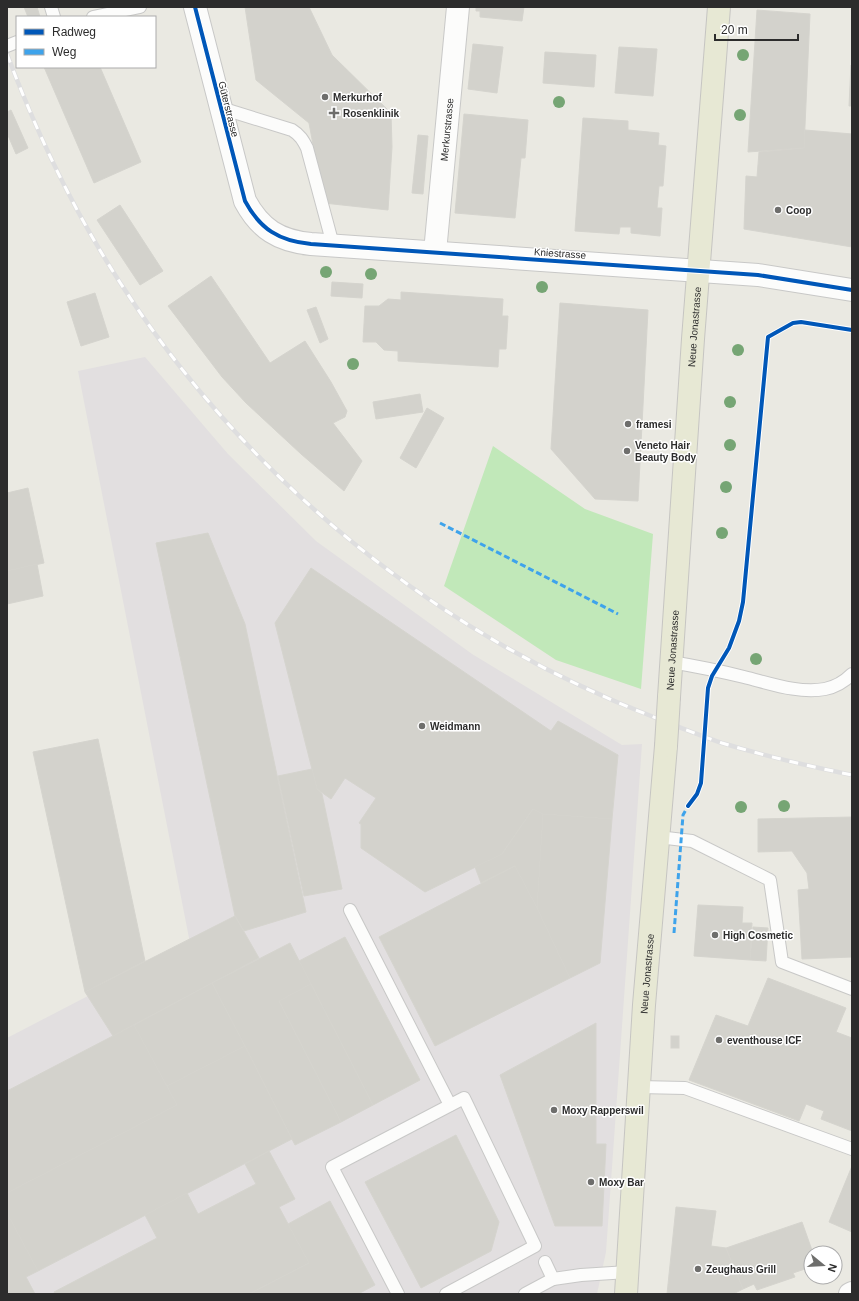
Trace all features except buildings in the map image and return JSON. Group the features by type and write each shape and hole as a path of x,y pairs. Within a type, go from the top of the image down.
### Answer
{"main road":[{"name":"Neue Jonastrasse","path":"626,1294 639,1087 666,746 698,271 719,7"}],"street":[{"name":"Güterstrasse","path":"195,7 244,201 258,221 268,230"},
{"name":"Merkurstrasse","path":"435,252 458,7"},
{"name":"Kniestrasse","path":"268,230 277,236 298,242 758,275 852,290"}],"lane":[{"path":"98,16 140,7"},
{"path":"221,108 292,130 304,140 333,245"},
{"path":"671,662 716,670 781,686 807,690 826,689 846,680 852,674"},
{"path":"658,838 692,842 770,880 782,962 852,989"},
{"path":"350,910 450,1105"},
{"path":"639,1087 685,1088 852,1149"},
{"path":"398,1294 332,1167 464,1098 535,1246 446,1294"},
{"path":"545,1262 553,1279"},
{"path":"525,1294 553,1279 581,1275 628,1272"}],"shaded area":[{"path":"145,357 228,454 316,541 472,654 622,745 642,744 606,1252 597,1294 7,1294 7,1038 190,943 78,371"}],"green space":[{"path":"493,446 585,509 653,534 641,689 556,660 444,586"}],"railway":[{"path":"7,54 31,114 72,201 121,284 171,355 226,422 287,484 352,542 421,594 494,640 571,681 651,716 722,743 852,775"}],"marked path":[{"path":"440,523 618,614"},
{"path":"674,933 683,815 688,806"}],"cycle path":[{"path":"195,7 245,201 257,219 264,226 272,232 289,240 311,244 758,275 852,290"},
{"path":"688,806 697,794 701,783 708,688 712,676 729,648 739,621 743,602 768,337 793,323 801,322 852,330"}],"place":[{"name":"Merkurhof","path":"325,97"},
{"name":"Rosenklinik","path":"334,113"},
{"name":"Coop","path":"778,210"},
{"name":"framesi","path":"628,424"},
{"name":"Veneto Hair Beauty Body","path":"627,451"},
{"name":"Weidmann","path":"422,726"},
{"name":"High Cosmetic","path":"715,935"},
{"name":"eventhouse ICF","path":"719,1040"},
{"name":"Moxy Rapperswil","path":"554,1110"},
{"name":"Moxy Bar","path":"591,1182"},
{"name":"Zeughaus Grill","path":"698,1269"}]}
